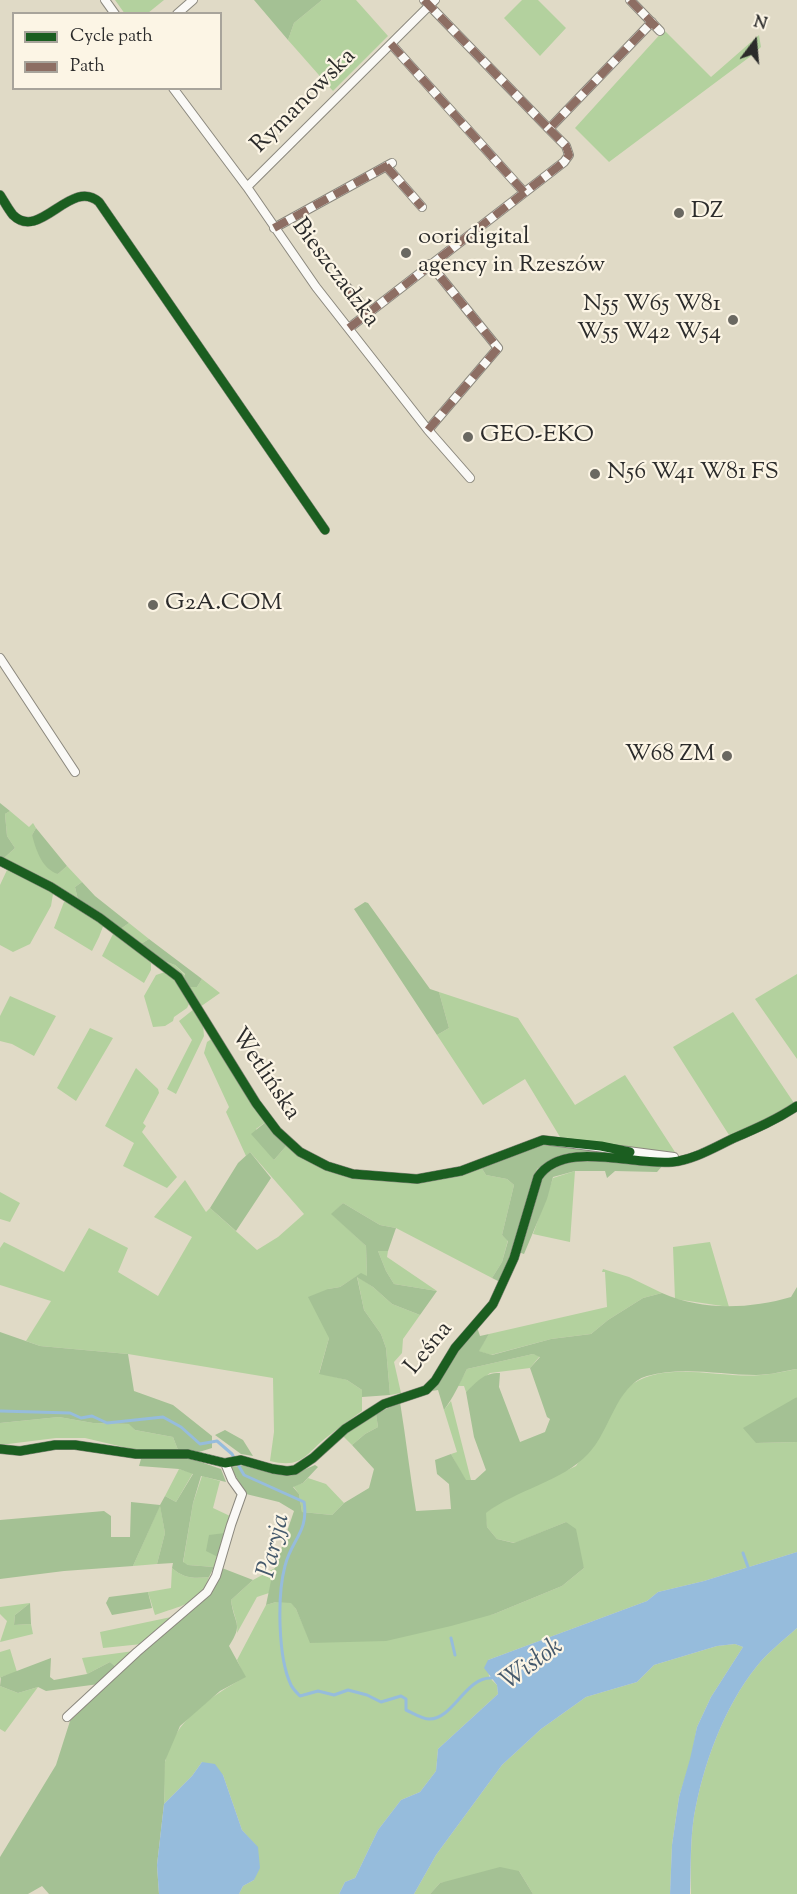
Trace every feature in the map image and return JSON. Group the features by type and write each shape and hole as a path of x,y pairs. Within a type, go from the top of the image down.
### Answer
{"street":[{"path":"179,12 193,0"},
{"path":"630,0 660,31"},
{"name":"Rymanowska","path":"247,187 391,44 430,2 566,146 569,155 564,162 349,328"},
{"path":"549,129 652,22"},
{"name":"Rymanowska","path":"391,44 524,192"},
{"name":"Bieszczadzka","path":"175,90 247,187 316,287 428,430 470,478"},
{"path":"274,228 389,165 422,207"},
{"path":"0,195 14,216 32,221 43,218 78,196 90,196 99,202 325,530"},
{"path":"428,430 498,348 430,264"},
{"path":"347,287 369,313"},
{"path":"0,658 75,772"},
{"name":"Wetlińska","path":"0,861 51,887 100,918 178,977 245,1086 277,1131 300,1152 327,1166 353,1174 417,1179 461,1171 543,1140 601,1146 638,1154 689,1158"},
{"name":"Leśna","path":"0,1449 20,1450 75,1444 136,1454 188,1454 227,1463 241,1460 287,1471 295,1470 313,1458 345,1429 384,1404 426,1390 435,1381 455,1348 493,1304 514,1258 538,1177 544,1168 554,1162 572,1157 673,1162 689,1158 761,1128 797,1106"},
{"path":"67,1717 136,1652 207,1593 216,1576 242,1494 227,1470 227,1463"}],"green space":[{"path":"115,0 164,0 149,12 124,12"},
{"path":"254,0 322,0 294,23 288,40"},
{"path":"322,0 356,0 388,36 333,91 288,40 294,23"},
{"path":"522,0 538,0 566,28 540,56 504,18"},
{"path":"664,30 711,77 759,35 761,47 609,162 575,128"},
{"path":"0,803 10,811 5,814 7,836 15,848 3,859 0,856"},
{"path":"10,811 29,827 33,823 36,828 32,835 58,874 67,866 82,882 75,887 78,900 40,876 3,859 15,848 7,836 5,814"},
{"path":"36,828 67,866 58,874 48,868 38,853 32,835"},
{"path":"7,870 44,887 53,894 51,906 30,944 13,952 0,945 0,885"},
{"path":"82,882 95,896 129,923 119,930 78,900 75,887"},
{"path":"66,901 104,924 92,951 54,928"},
{"path":"365,902 368,903 430,989 439,992 449,1028 437,1035 354,909"},
{"path":"129,923 149,939 139,945 119,930"},
{"path":"113,934 117,934 151,963 151,970 144,983 102,956"},
{"path":"149,939 202,979 197,987 190,987 184,979 185,974 175,965 156,958 139,945"},
{"path":"156,958 175,965 197,987 202,979 220,993 200,1007"},
{"path":"165,972 173,977 189,1004 174,1017 173,1021 165,1026 153,1027 144,996 156,975"},
{"path":"797,974 797,1059 755,999"},
{"path":"439,992 518,1018 575,1105 625,1075 675,1152 640,1150 560,1137 525,1079 483,1105 437,1035 449,1028"},
{"path":"10,996 56,1016 34,1056 12,1044 0,1041 0,1016"},
{"path":"194,1009 203,1025 204,1036 176,1094 167,1089 192,1040 179,1021"},
{"path":"733,1012 794,1103 758,1125 729,1135 673,1047"},
{"path":"90,1028 113,1038 76,1101 57,1088"},
{"path":"213,1038 267,1121 256,1129 274,1160 287,1145 305,1158 384,1179 481,1167 486,1175 507,1179 514,1185 502,1235 508,1240 502,1262 492,1278 396,1228 380,1225 343,1203 332,1214 366,1246 367,1276 357,1276 340,1287 328,1289 329,1338 319,1373 347,1380 362,1390 362,1411 303,1458 290,1463 270,1461 274,1432 273,1378 128,1354 40,1346 26,1341 51,1301 0,1285 0,1248 4,1242 64,1272 89,1228 128,1248 118,1272 158,1296 192,1237 154,1217 185,1180 206,1212 210,1208 257,1250 278,1237 304,1214 250,1152 246,1156 226,1112 229,1107 204,1053 207,1042"},
{"path":"136,1068 158,1089 159,1093 143,1123 146,1126 142,1132 177,1177 167,1188 123,1166 134,1143 105,1126"},
{"path":"267,1121 287,1145 274,1160 251,1134"},
{"path":"540,1145 576,1147 660,1158 555,1159 537,1169 517,1240 500,1282 492,1278 502,1262 508,1241 502,1235 514,1185 507,1179 486,1175 481,1167"},
{"path":"250,1152 271,1178 236,1231 210,1208 238,1163"},
{"path":"574,1160 664,1164 657,1172 615,1171 607,1178 605,1171 575,1171 553,1177 547,1199 524,1254 518,1252 540,1179 551,1168"},
{"path":"575,1171 570,1242 533,1234 553,1178"},
{"path":"0,1192 20,1203 10,1222 0,1219"},
{"path":"343,1203 380,1225 396,1228 388,1251 378,1251 394,1284 437,1291 420,1315 392,1304 373,1287 357,1277 364,1310 381,1334 386,1348 390,1395 362,1397 362,1390 347,1380 319,1374 329,1338 308,1297 340,1287 361,1273 367,1276 366,1246 331,1214"},
{"path":"710,1242 729,1307 675,1299 673,1247"},
{"path":"378,1251 388,1251 387,1257 437,1291 394,1284"},
{"path":"603,1269 629,1277 662,1293 643,1298 608,1320 591,1334 551,1339 491,1355 478,1351 489,1334 607,1307"},
{"path":"357,1276 392,1304 420,1315 403,1339 402,1353 394,1362 401,1393 390,1395 386,1348 381,1334 364,1310"},
{"path":"797,1287 797,1369 761,1375 674,1372 647,1376 636,1381 621,1399 596,1445 578,1463 486,1513 487,1527 497,1539 514,1543 566,1522 576,1529 584,1568 562,1586 494,1614 386,1641 310,1643 296,1609 291,1603 276,1602 266,1605 272,1576 294,1511 279,1502 246,1494 232,1467 245,1465 290,1476 315,1465 318,1467 303,1483 293,1487 299,1494 302,1512 332,1515 344,1503 369,1488 374,1469 352,1445 378,1427 376,1414 400,1402 416,1511 451,1509 449,1484 437,1474 435,1460 451,1454 466,1480 475,1480 486,1470 474,1437 466,1392 474,1384 485,1376 500,1373 499,1387 520,1442 545,1432 550,1419 547,1417 530,1368 540,1357 533,1354 467,1369 444,1410 438,1390 432,1391 454,1354 477,1327 480,1336 489,1334 479,1351 492,1355 551,1339 591,1334 608,1320 643,1298 662,1293 693,1303 743,1306 791,1297"},
{"path":"0,1332 40,1346 128,1354 134,1391 173,1405 212,1436 212,1448 199,1452 178,1450 173,1437 135,1430 129,1424 93,1423 59,1417 0,1423"},
{"path":"533,1354 540,1356 530,1368 490,1373 466,1392 464,1386 458,1386 467,1369"},
{"path":"797,1369 797,1397 756,1443 797,1442 797,1552 704,1581 658,1592 647,1601 488,1660 489,1677 497,1685 498,1694 438,1749 436,1771 420,1792 401,1800 378,1830 355,1878 345,1882 339,1894 239,1894 243,1886 254,1880 258,1848 242,1830 223,1775 202,1762 192,1776 164,1804 164,1772 169,1747 185,1722 196,1711 207,1701 245,1677 237,1660 266,1605 291,1602 311,1643 494,1614 562,1586 584,1568 566,1522 515,1543 497,1539 487,1527 485,1513 502,1501 576,1466 626,1389 640,1380 656,1374 673,1372 766,1375"},
{"path":"797,1397 797,1442 756,1443 743,1428"},
{"path":"451,1401 471,1480 465,1480 451,1454 457,1452 444,1410"},
{"path":"376,1414 378,1427 352,1445 343,1436"},
{"path":"59,1417 93,1423 130,1424 135,1430 173,1437 178,1450 140,1451 85,1438 56,1438 0,1445 0,1423"},
{"path":"225,1430 243,1440 253,1456 241,1454 215,1435"},
{"path":"189,1458 221,1469 226,1482 201,1476 193,1503 183,1562 188,1565 214,1567 209,1577 185,1576 172,1568 173,1563 157,1564 165,1533 160,1506 133,1566 0,1579 0,1520 104,1511 111,1516 111,1537 130,1537 131,1502 160,1505 165,1496 176,1502 193,1474 179,1469 139,1466 141,1459"},
{"path":"179,1469 193,1473 176,1502 165,1496"},
{"path":"202,1476 220,1481 213,1508 230,1516 214,1567 183,1563 193,1503"},
{"path":"308,1478 326,1484 344,1503 332,1515 302,1512 299,1494 293,1486 303,1483"},
{"path":"160,1505 165,1533 157,1564 133,1566"},
{"path":"225,1533 218,1557 206,1551 209,1535"},
{"path":"172,1568 189,1577 209,1577 194,1599 155,1615 148,1592 171,1588"},
{"path":"222,1568 253,1580 231,1600 237,1628 229,1646 246,1677 220,1691 180,1726 165,1761 164,1804 157,1865 159,1894 49,1894 42,1886 28,1894 0,1894 0,1857 56,1765 70,1721 149,1644 204,1599"},
{"path":"275,1568 269,1593 257,1597 237,1633 231,1600 253,1580"},
{"path":"148,1592 152,1608 112,1615 106,1603 109,1597"},
{"path":"30,1603 15,1615 14,1625 31,1624 33,1634 0,1642 7,1621 0,1614 0,1607"},
{"path":"30,1603 31,1624 14,1625 15,1615"},
{"path":"176,1616 142,1644 103,1648 100,1632"},
{"path":"797,1628 797,1894 691,1894 691,1845 694,1816 703,1776 716,1737 734,1699 745,1682 771,1651"},
{"path":"735,1644 743,1647 711,1697 697,1727 691,1759 679,1797 672,1845 670,1894 533,1894 519,1871 440,1883 430,1894 414,1894 436,1855 502,1765 541,1729 586,1697 637,1682 654,1665 717,1646"},
{"path":"10,1649 17,1672 0,1679 0,1652"},
{"path":"134,1651 116,1667 110,1662 87,1674 82,1658"},
{"path":"51,1658 50,1677 54,1680 87,1674 110,1662 116,1667 99,1684 46,1691 38,1687 18,1693 0,1686 1,1677"},
{"path":"0,1686 18,1693 38,1687 5,1732 0,1729"},
{"path":"500,1867 519,1871 533,1894 430,1894 440,1883"}],"water":[{"name":"Wisłok","path":"797,1552 797,1628 766,1656 745,1682 734,1699 709,1756 694,1816 690,1894 670,1894 672,1845 679,1797 697,1727 711,1697 743,1647 735,1644 717,1646 654,1665 637,1682 586,1697 541,1729 502,1765 436,1855 414,1894 339,1894 345,1882 355,1878 378,1830 401,1800 420,1792 436,1771 438,1749 498,1694 497,1685 484,1668 488,1660 647,1601 658,1592 704,1581"},
{"path":"202,1762 215,1764 223,1775 242,1830 258,1847 260,1868 254,1880 243,1886 239,1894 159,1894 157,1865 164,1804 192,1776"}],"waterway":[{"name":"Paryja","path":"0,1411 70,1413 81,1418 92,1416 107,1423 163,1417 181,1427 200,1444 217,1441 232,1454 244,1475 304,1502 302,1529 291,1549 282,1579 280,1610 283,1659 292,1686 300,1696 318,1691 334,1695 348,1690 381,1702 401,1696 406,1699 406,1710 429,1719 445,1713 475,1684 483,1679 492,1678"},
{"path":"743,1553 748,1567"},
{"path":"451,1638 455,1655"}],"marked path":[{"path":"424,0 549,129 652,22"},
{"path":"630,0 660,31"},
{"path":"391,44 524,192"},
{"path":"349,328 564,162 569,155 566,146 549,129"},
{"path":"274,228 392,163"},
{"path":"386,166 422,207"},
{"path":"428,430 498,348 430,264"},
{"path":"347,287 369,313"}],"cycle path":[{"path":"0,195 13,215 23,221 34,221 78,197 88,196 99,202 325,530"},
{"path":"0,861 51,887 100,918 178,977 256,1103 277,1131 300,1152 327,1166 353,1174 417,1179 461,1171 543,1140 601,1146 630,1152"},
{"path":"0,1449 20,1451 55,1445 75,1445 136,1454 188,1454 225,1463 241,1460 273,1469 295,1470 313,1458 345,1429 384,1404 426,1390 435,1381 455,1348 493,1304 514,1258 538,1177 549,1166 564,1159 581,1157 656,1162 680,1161 757,1128 797,1106"}],"place":[{"name":"DZ","path":"679,213"},
{"name":"oori digital agency in Rzeszów","path":"406,253"},
{"name":"N55 W65 W81 W55 W42 W54","path":"733,320"},
{"name":"GEO-EKO","path":"468,437"},
{"name":"N56 W41 W81 FS","path":"595,474"},
{"name":"G2A.COM","path":"153,605"},
{"name":"W68 ZM","path":"727,756"}]}
